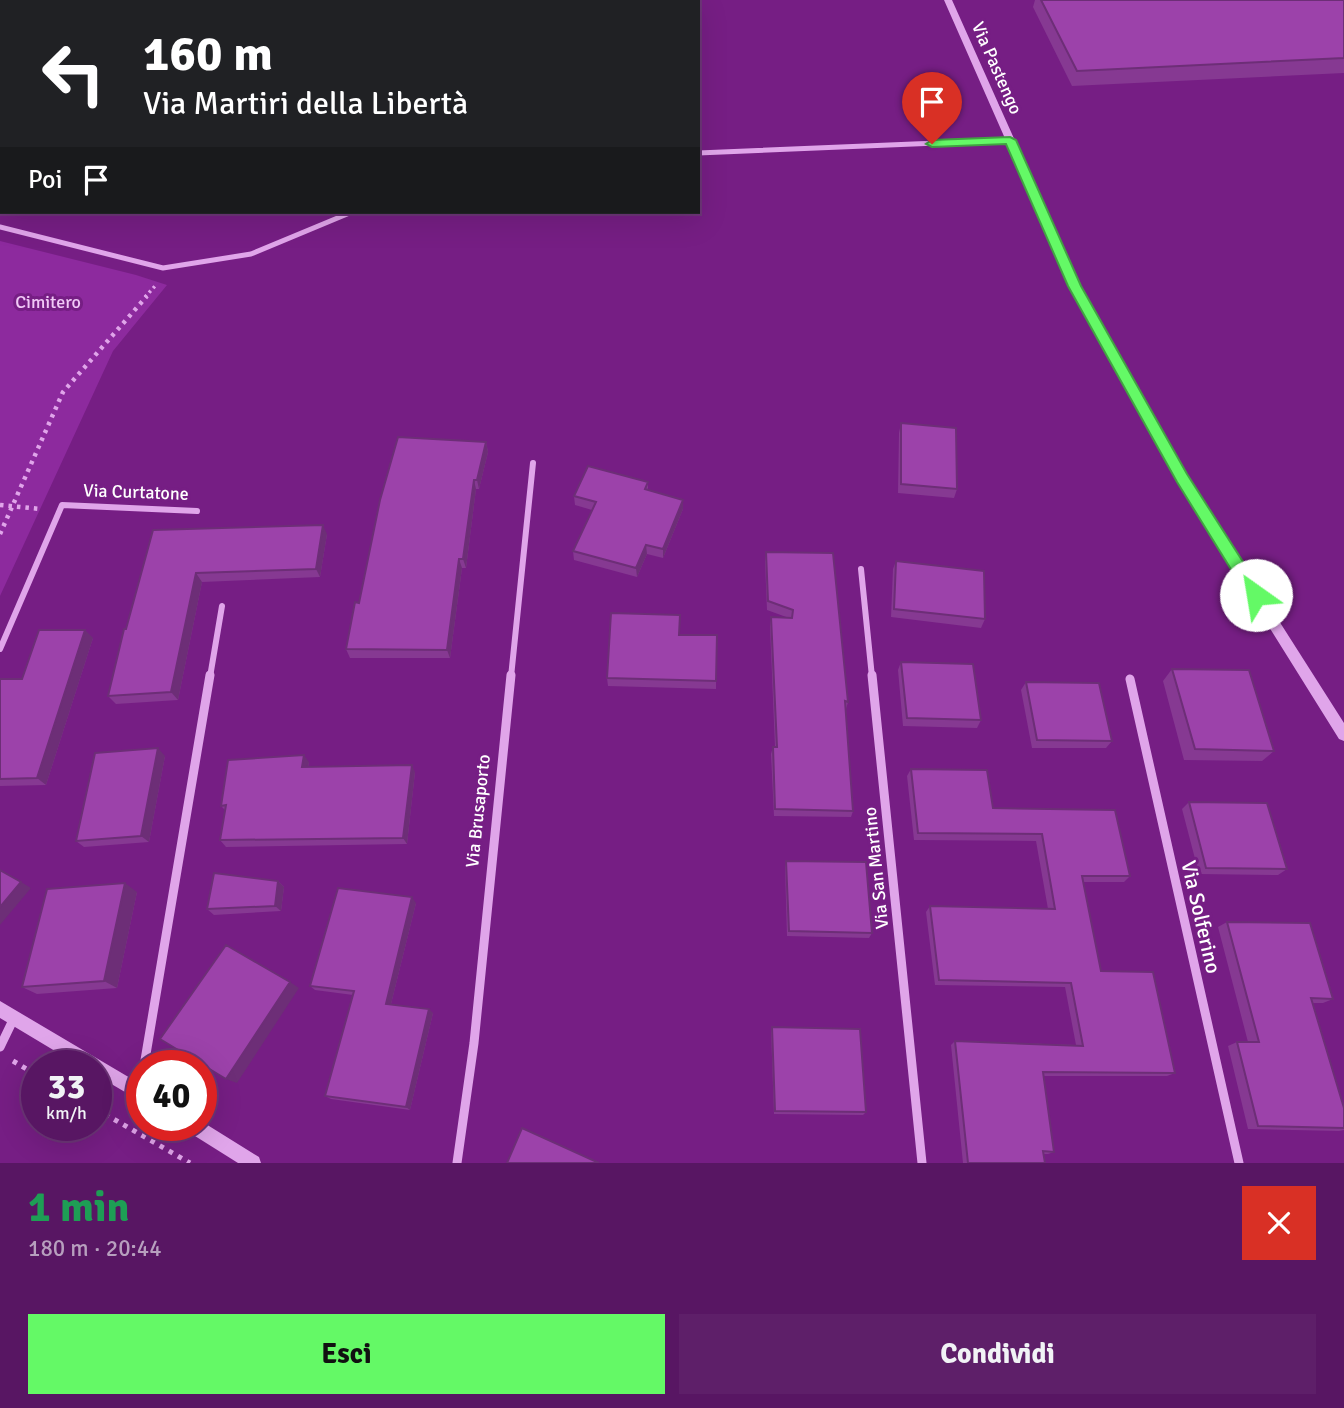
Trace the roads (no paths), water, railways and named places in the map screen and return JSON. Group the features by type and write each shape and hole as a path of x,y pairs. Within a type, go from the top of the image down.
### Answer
{"street":[{"name":"Via Pastengo","path":"948,0 1074,286 1182,478 1344,735"},
{"path":"700,153 1010,140"},
{"path":"0,227 163,268 251,254 347,214"},
{"name":"Via Brusaporto","path":"457,1163 476,1029 533,463"},
{"name":"Via Curtatone","path":"0,649 62,505 197,511"},
{"name":"Via San Martino","path":"861,569 922,1163"},
{"path":"147,1050 222,606"},
{"name":"Via Solferino","path":"1130,679 1239,1163"},
{"path":"0,1048 7,1013 69,1050"},
{"path":"217,1140 253,1163"}],"park label":[{"name":"Cimitero","path":"48,302"}]}
